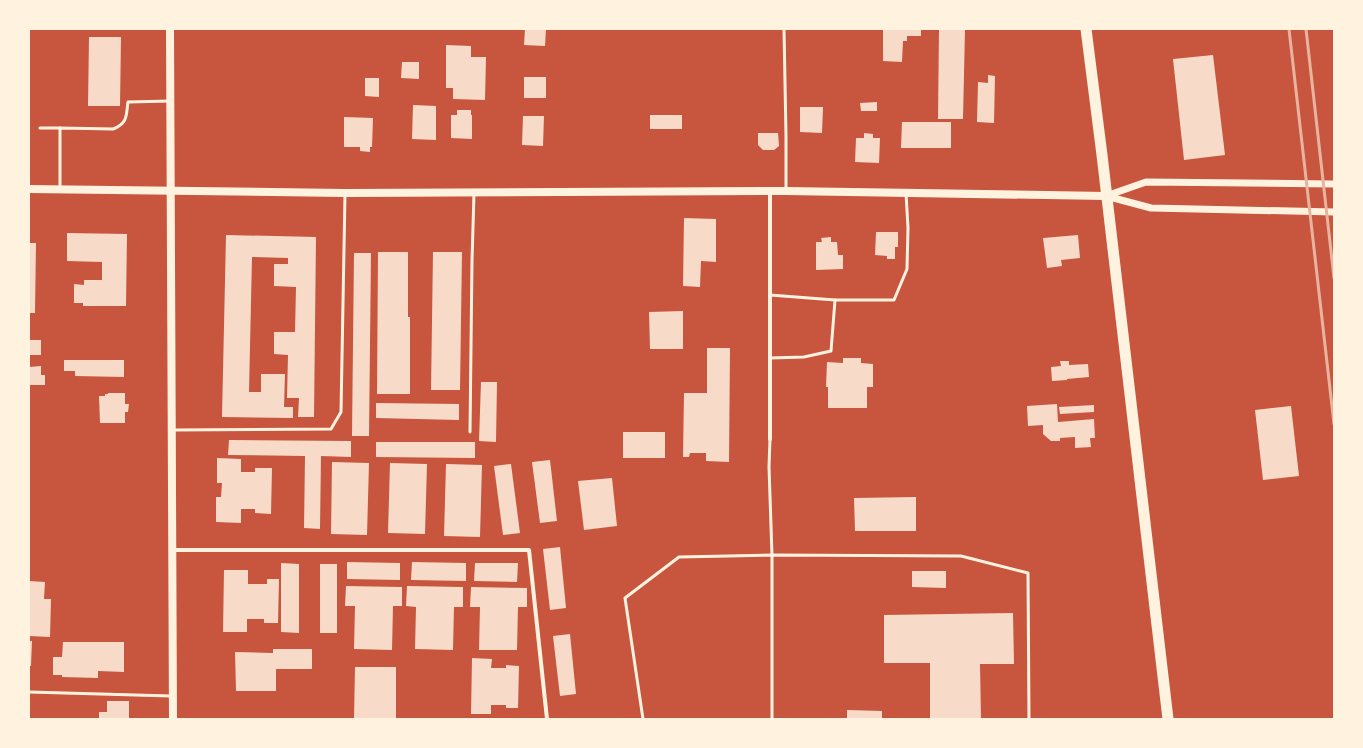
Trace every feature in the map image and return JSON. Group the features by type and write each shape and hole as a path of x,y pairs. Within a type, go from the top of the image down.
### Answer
{"highway":[{"path":"1086,29 1168,719"}],"main road":[{"path":"170,29 172,192 173,719"},
{"path":"29,189 172,192 474,193 786,191 1106,196"}],"street":[{"path":"1106,196 1146,182 1334,184"},
{"path":"770,191 770,439"},
{"path":"1106,196 1151,208 1334,212"},
{"path":"173,550 529,550 547,719"}],"lane":[{"path":"784,29 786,191"},
{"path":"40,128 114,129 121,126 126,119 128,102 170,102"},
{"path":"60,128 60,190"},
{"path":"172,430 331,429 341,412 345,192"},
{"path":"470,432 474,193"},
{"path":"770,295 835,300 894,300 906,269 908,228 906,193"},
{"path":"770,358 804,358 831,351 835,300"},
{"path":"770,439 772,719"},
{"path":"643,719 625,598 679,557 772,555 961,556 1028,573 1029,719"},
{"path":"29,692 173,696"}],"building":[{"path":"525,29 546,29 545,46 524,45"},
{"path":"883,29 921,29 921,36 907,36 907,41 903,41 902,62 883,61"},
{"path":"939,29 965,29 963,119 938,119"},
{"path":"89,37 121,37 120,106 88,106"},
{"path":"446,45 471,46 471,57 486,57 485,100 453,99 453,88 446,88"},
{"path":"1213,55 1225,155 1184,160 1173,59"},
{"path":"402,62 419,62 419,79 401,78"},
{"path":"988,75 995,76 994,123 977,122 978,82 988,83"},
{"path":"524,77 546,77 546,98 524,98"},
{"path":"365,78 379,78 379,97 365,96"},
{"path":"877,102 877,111 861,111 860,103"},
{"path":"413,105 436,106 436,140 412,139"},
{"path":"800,107 823,107 822,133 800,132"},
{"path":"457,110 471,110 472,139 451,138 451,115 457,115"},
{"path":"650,115 682,115 682,129 650,129"},
{"path":"523,116 544,116 543,146 522,145"},
{"path":"344,117 373,118 372,147 370,147 370,152 360,151 360,147 344,147"},
{"path":"902,122 951,122 951,148 901,148"},
{"path":"758,133 778,133 779,146 774,150 763,150 758,145"},
{"path":"864,133 873,134 873,138 880,138 879,163 855,162 856,138 864,138"},
{"path":"684,218 716,219 716,262 701,261 700,287 683,286"},
{"path":"876,232 898,232 898,247 895,247 895,259 887,259 887,256 875,255"},
{"path":"67,233 127,234 126,306 83,306 83,303 74,303 74,284 84,285 84,280 102,280 102,262 67,261"},
{"path":"226,235 316,237 314,417 298,417 299,398 287,398 288,355 274,354 274,332 295,332 296,287 274,286 274,264 288,264 288,258 252,257 249,392 261,392 261,374 285,374 284,407 293,407 293,418 222,417"},
{"path":"1078,235 1080,258 1061,260 1062,266 1047,268 1043,238"},
{"path":"831,237 831,242 837,242 838,255 843,255 843,269 816,270 816,242 822,242 821,238"},
{"path":"29,243 36,243 35,313 29,313"},
{"path":"378,252 408,252 410,394 377,394"},
{"path":"433,252 462,252 460,390 431,390"},
{"path":"354,253 371,253 369,436 352,436"},
{"path":"683,311 683,349 650,349 649,312"},
{"path":"29,340 41,340 41,355 29,355"},
{"path":"707,348 730,348 729,462 706,461 706,453 690,453 689,457 683,457 684,393 707,393"},
{"path":"843,358 861,358 861,363 873,364 873,387 867,387 867,408 828,408 828,387 826,387 827,362 843,363"},
{"path":"64,360 124,360 124,377 75,376 75,371 64,371"},
{"path":"1060,361 1069,361 1069,365 1088,364 1089,377 1052,381 1051,367 1061,366"},
{"path":"41,366 41,375 45,375 45,385 29,385 29,367"},
{"path":"481,382 497,382 496,442 479,441"},
{"path":"125,393 125,404 129,404 128,412 125,412 125,423 100,423 99,396 105,396 105,394"},
{"path":"376,403 459,404 459,420 376,418"},
{"path":"1057,404 1058,422 1094,419 1095,438 1090,438 1091,447 1075,448 1075,437 1060,438 1060,441 1051,441 1043,434 1043,425 1028,426 1027,406"},
{"path":"1094,405 1094,412 1060,414 1059,407"},
{"path":"1291,406 1299,476 1263,480 1255,410"},
{"path":"623,432 665,432 665,458 623,458"},
{"path":"229,440 351,441 351,457 321,456 320,529 304,528 305,456 228,455"},
{"path":"376,442 475,442 475,458 376,457"},
{"path":"217,458 241,459 241,472 255,472 255,468 272,468 271,514 255,513 255,509 241,509 241,523 216,522 216,497 221,497 222,483 217,483"},
{"path":"550,460 557,521 540,523 532,462"},
{"path":"332,462 369,463 367,535 331,534"},
{"path":"390,463 427,464 425,534 388,533"},
{"path":"446,464 482,465 480,537 444,536"},
{"path":"511,464 520,533 503,535 494,466"},
{"path":"612,478 617,526 584,530 578,481"},
{"path":"916,497 916,531 855,531 854,498"},
{"path":"560,547 566,608 550,610 543,549"},
{"path":"347,562 400,563 400,580 347,579"},
{"path":"412,562 466,563 466,581 411,580"},
{"path":"281,563 299,564 299,633 281,632"},
{"path":"475,563 518,563 517,582 474,581"},
{"path":"320,564 337,564 337,633 320,633"},
{"path":"224,570 248,570 248,584 267,584 267,579 279,579 278,623 264,623 264,619 247,619 247,632 223,632"},
{"path":"912,571 946,571 946,588 912,587"},
{"path":"29,581 45,582 44,599 51,599 50,637 29,636"},
{"path":"346,586 402,587 402,606 393,606 392,650 354,649 355,606 345,606"},
{"path":"407,586 463,587 463,607 454,607 453,650 415,649 416,607 406,606"},
{"path":"471,587 527,588 527,607 518,607 517,650 479,650 480,607 470,607"},
{"path":"1013,613 1014,664 980,664 981,719 930,719 930,663 884,663 884,615"},
{"path":"570,634 576,694 560,696 553,636"},
{"path":"29,641 32,641 31,666 29,666"},
{"path":"63,642 124,642 124,672 98,671 98,678 62,677 62,675 53,675 53,657 62,657"},
{"path":"273,649 312,649 312,669 276,669 276,691 236,691 235,652 273,653"},
{"path":"472,658 492,659 491,668 506,668 506,665 519,666 518,708 506,708 506,705 491,705 491,714 471,714"},
{"path":"355,667 396,667 396,719 354,719"},
{"path":"107,701 129,701 129,719 99,719 99,712 107,712"},
{"path":"847,710 882,711 882,719 847,719"}],"railway":[{"path":"1289,29 1334,424"},
{"path":"1306,29 1334,278"}]}
